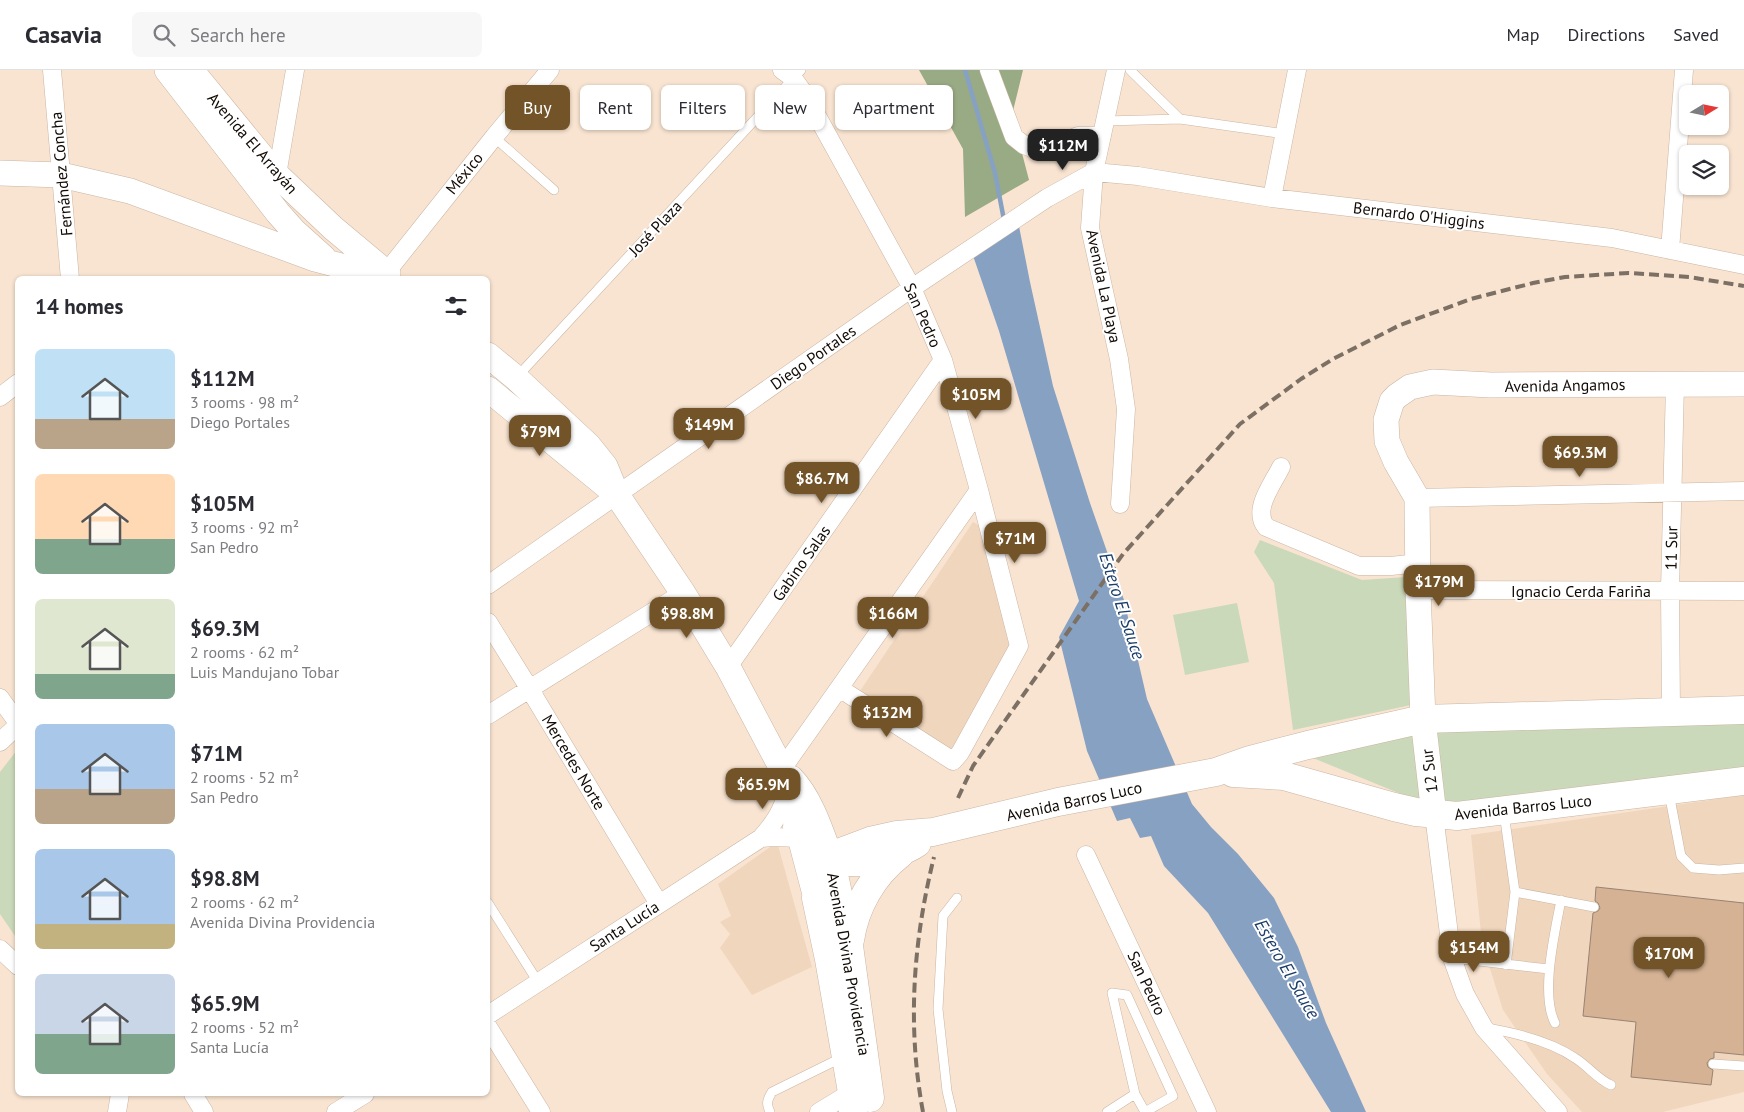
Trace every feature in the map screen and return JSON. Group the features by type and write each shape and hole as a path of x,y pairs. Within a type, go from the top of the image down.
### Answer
{"main road":[{"name":"Avenida Barros Luco","path":"830,856 864,843 897,835 933,832 1058,802 1216,772 1250,760 1308,744 1423,719 1744,710"},
{"name":"Avenida Barros Luco","path":"1216,772 1284,776 1394,807 1434,815 1456,816 1744,781"},
{"name":"Avenida Barros Luco","path":"830,856 857,864 874,861 906,850 933,832"},
{"path":"799,833 818,849 830,856 816,898"},
{"path":"849,946 854,919 866,893 883,869 906,850"},
{"name":"Avenida Divina Providencia","path":"830,856 849,946 870,1086 872,1112"},
{"name":"Avenida Divina Providencia","path":"816,898 829,959 853,1102"}],"street":[{"name":"Fernández Concha","path":"52,70 70,276"},
{"name":"Avenida El Arrayán","path":"167,70 278,213 312,248 340,271"},
{"name":"Avenida El Arrayán","path":"191,70 277,174 386,276"},
{"path":"277,174 295,70"},
{"name":"México","path":"388,276 494,136 550,70"},
{"path":"989,70 1014,137 1024,145 1038,150 1046,150 1078,136 1104,129"},
{"name":"Avenida La Playa","path":"1116,70 1094,172 1090,228 1119,359 1126,409 1120,504"},
{"path":"1272,198 1297,70"},
{"path":"1670,250 1684,70"},
{"name":"San Pedro","path":"792,73 912,288 943,360 1019,646 960,753 953,761 839,688"},
{"name":"Bernardo O'Higgins","path":"1094,172 1138,176 1272,198 1612,238 1744,265"},
{"name":"Diego Portales","path":"490,584 932,274 1047,198 1094,172"},
{"path":"0,173 61,175 130,191 340,271 349,268 383,276"},
{"name":"Avenida Divina Providencia","path":"490,357 516,378 589,446 605,466 617,495 683,593 728,667 782,769 816,898"},
{"name":"Gabino Salas","path":"728,667 943,360"},
{"name":"Avenida Angamos","path":"1392,402 1410,387 1433,382 1491,385 1744,384"},
{"name":"11 Sur","path":"1671,712 1670,591 1675,384"},
{"path":"0,397 15,385"},
{"name":"Avenida Divina Providencia","path":"490,391 617,495"},
{"name":"12 Sur","path":"1392,402 1386,420 1388,441 1396,462 1417,498 1423,719 1452,958 1464,994 1484,1028 1558,1112"},
{"path":"1281,468 1261,510 1262,521 1266,527 1360,566 1391,566 1418,563"},
{"path":"782,769 979,490"},
{"path":"1417,498 1744,491"},
{"name":"Ignacio Cerda Fariña","path":"1418,590 1744,591"},
{"path":"490,713 683,593"},
{"name":"Mercedes Norte","path":"490,625 658,904"},
{"path":"0,698 15,720"},
{"path":"0,742 15,727"},
{"name":"Avenida Divina Providencia","path":"782,769 796,783 814,814 830,856"},
{"name":"Santa Lucía","path":"490,1014 761,838 781,811 787,793"},
{"path":"761,838 799,833"},
{"name":"San Pedro","path":"1086,854 1203,1110"},
{"path":"0,949 15,963"},
{"path":"490,1030 541,1112"},
{"path":"117,1112 120,1096"},
{"path":"194,1096 204,1112"},
{"path":"336,1112 362,1096"},
{"path":"819,1112 853,1102"}],"lane":[{"path":"1130,70 1180,119"},
{"name":"José Plaza","path":"516,378 792,73"},
{"path":"1104,129 1180,119 1284,134"},
{"path":"494,136 554,190"},
{"path":"1668,790 1681,856 1693,868 1719,870 1744,868"},
{"path":"1504,811 1515,892 1506,965"},
{"path":"1515,892 1594,907"},
{"path":"952,1112 947,1091 938,1009 943,916 957,898"},
{"path":"1555,1023 1550,1014 1549,969 1561,900"},
{"path":"490,906 538,982"},
{"path":"1452,958 1549,969"},
{"path":"1112,992 1126,995 1173,1096 1145,1112 1135,1094 1114,1002 1112,992"},
{"path":"1484,1028 1522,1036 1565,1052 1581,1062 1596,1077 1611,1085"},
{"path":"770,1112 767,1106 772,1092 846,1056"},
{"path":"1713,1064 1744,1066"},
{"path":"1107,1112 1135,1094"}],"shaded area":[{"path":"973,522 984,528 1010,646 953,761 858,694"},
{"path":"1744,795 1744,1092 1663,1112 1582,1112 1547,1074 1503,1010 1482,943 1471,835"},
{"path":"777,842 812,967 752,995 720,948 730,934 720,922 731,916 718,884"}],"green space":[{"path":"919,70 1023,70 1012,115 1029,180 965,217 963,149 952,130 953,85 927,85"},
{"path":"1260,540 1362,580 1406,577 1411,705 1293,730 1274,583 1254,552"},
{"path":"1237,603 1249,662 1185,675 1173,615"},
{"path":"1744,721 1744,771 1465,806 1423,803 1313,758 1433,729"},
{"path":"15,753 15,936 0,914 0,772"}],"water":[{"path":"1016,211 1053,386 1090,503 1124,600 1147,699 1192,804 1211,827 1238,854 1274,898 1298,947 1326,1023 1366,1112 1331,1112 1208,913 1164,866 1151,836 1140,838 1130,818 1117,821 1087,751 1059,637 1079,601 999,331 969,244"}],"building":[{"path":"1596,887 1744,903 1744,1055 1714,1052 1714,1058 1710,1059 1707,1063 1708,1067 1713,1070 1711,1085 1631,1077 1636,1022 1583,1016 1593,913 1600,908 1595,901"}],"waterway":[{"name":"Estero El Sauce","path":"965,70 995,173 1004,220"}],"railway":[{"path":"958,798 973,766 1123,554 1240,424 1301,379 1333,359 1400,325 1471,299 1533,283 1565,277 1629,273 1689,277 1744,286"},
{"path":"923,1112 915,1048 915,984 921,921 934,857"}]}
